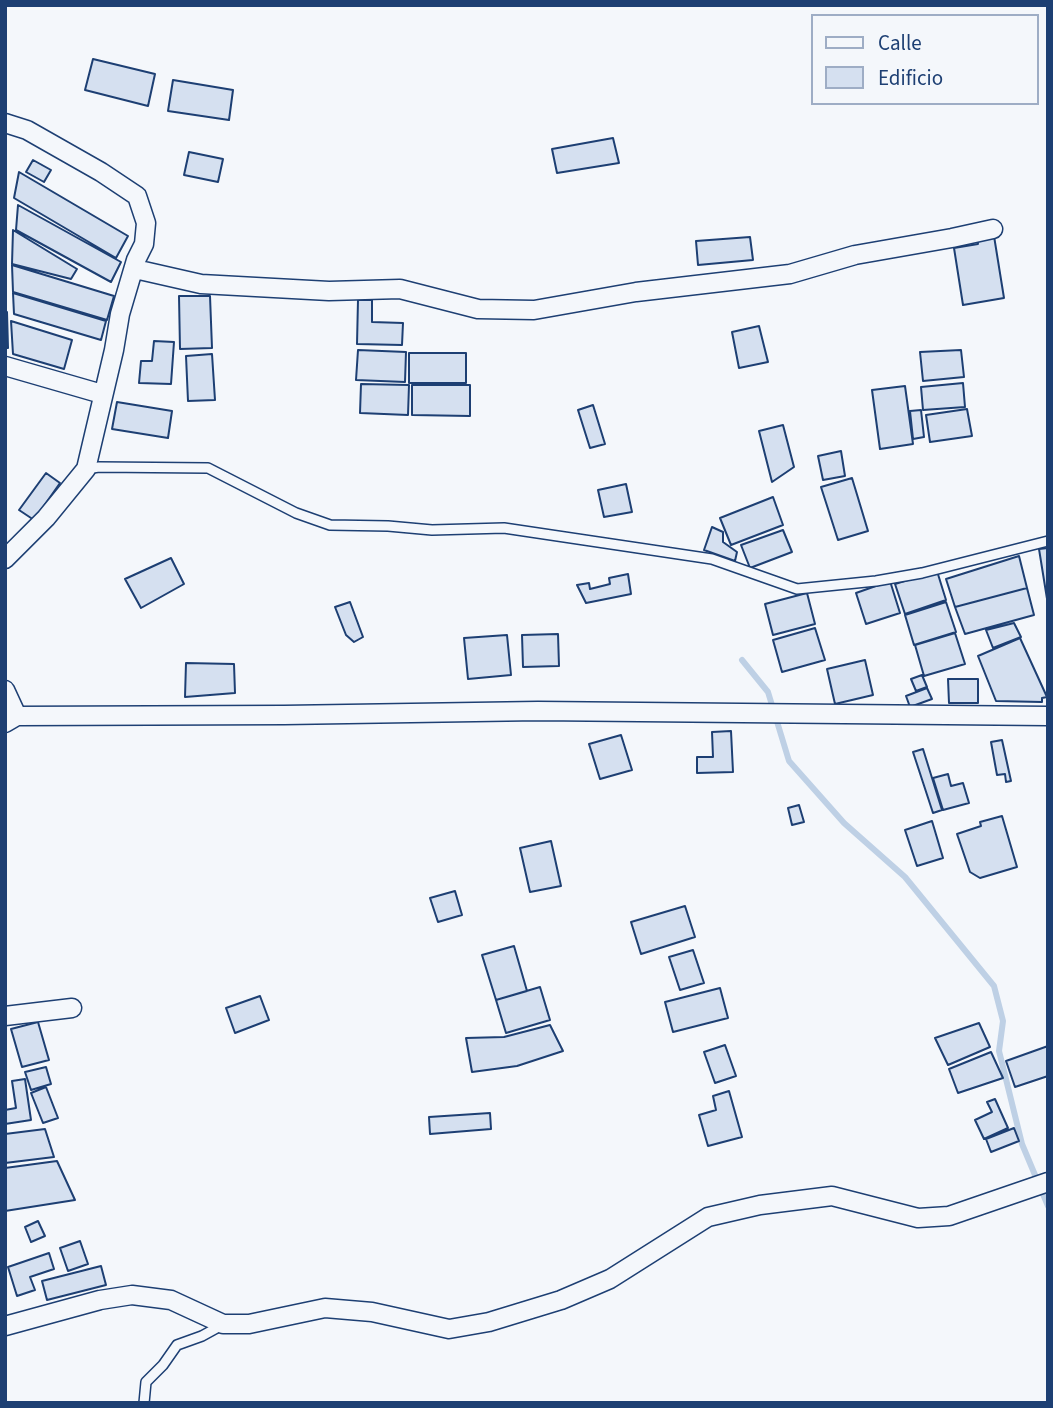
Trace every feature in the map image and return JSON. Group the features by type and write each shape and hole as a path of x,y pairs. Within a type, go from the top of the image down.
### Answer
{"street":[{"path":"5,123 27,131 101,172 137,196 146,223 144,244 136,260 120,314 86,469 46,518 5,559"},
{"path":"135,269 201,284 329,291 400,289 478,309 534,310 636,292 790,274 855,255 993,229"},
{"path":"5,366 102,394"},
{"path":"5,690 11,720 538,711 1048,716"},
{"path":"5,1016 72,1008"},
{"path":"5,1326 100,1300 132,1295 172,1300 223,1324 249,1324 325,1308 372,1312 449,1329 489,1322 561,1300 610,1279 708,1217 760,1205 832,1196 918,1218 949,1216 1048,1182"}],"lane":[{"path":"86,469 208,468 296,513 330,525 432,530 504,528 712,559 797,589 922,572 1048,541"},
{"path":"144,1403 146,1382 163,1365 177,1345 202,1336 223,1324"}],"building":[{"path":"93,59 155,74 148,106 85,90"},
{"path":"173,80 233,90 229,120 168,111"},
{"path":"613,138 619,163 557,173 552,149"},
{"path":"189,152 223,159 218,182 184,175"},
{"path":"33,160 51,170 44,182 26,172"},
{"path":"19,172 128,236 116,258 14,198"},
{"path":"18,205 121,262 111,282 16,230"},
{"path":"13,230 77,269 71,279 12,264"},
{"path":"994,236 1004,298 963,305 954,248 978,244 977,238"},
{"path":"750,237 753,260 698,265 696,241"},
{"path":"12,265 114,296 107,320 13,292"},
{"path":"13,293 106,321 101,340 14,314"},
{"path":"179,296 210,296 212,348 180,349"},
{"path":"358,300 372,300 372,322 403,323 402,345 357,344"},
{"path":"7,312 8,348 5,348"},
{"path":"11,321 72,340 64,369 13,354"},
{"path":"759,326 768,362 739,368 732,332"},
{"path":"154,341 174,342 171,384 139,383 141,361 152,361"},
{"path":"358,350 406,352 405,382 356,380"},
{"path":"961,350 964,377 923,381 920,352"},
{"path":"409,353 466,353 466,383 409,383"},
{"path":"212,354 215,400 188,401 186,356"},
{"path":"963,383 965,407 923,410 921,387"},
{"path":"361,384 409,385 408,415 360,413"},
{"path":"412,385 470,385 470,416 412,415"},
{"path":"905,386 913,444 880,449 872,390"},
{"path":"117,402 172,411 168,438 112,429"},
{"path":"593,405 605,444 590,448 578,410"},
{"path":"967,409 972,436 930,442 926,415"},
{"path":"921,410 924,437 913,439 910,411"},
{"path":"783,425 794,467 772,482 759,431"},
{"path":"841,451 845,476 823,480 818,456"},
{"path":"46,473 60,483 34,520 19,510"},
{"path":"852,478 868,531 838,540 821,487"},
{"path":"626,484 632,512 604,517 598,490"},
{"path":"773,497 783,525 731,545 720,518"},
{"path":"712,527 723,532 723,542 737,552 735,561 704,550"},
{"path":"783,530 792,552 750,568 741,545"},
{"path":"1048,548 1048,605 1039,549"},
{"path":"1019,556 1027,588 955,607 946,579"},
{"path":"171,558 184,584 141,608 125,579"},
{"path":"937,571 946,600 905,614 895,584"},
{"path":"628,574 631,594 586,603 577,585 589,583 590,589 610,584 609,578"},
{"path":"890,581 900,613 866,624 856,593"},
{"path":"1027,588 1034,615 965,634 955,607"},
{"path":"807,593 815,624 773,635 765,604"},
{"path":"350,602 363,637 354,642 346,635 335,607"},
{"path":"946,602 956,632 914,645 905,615"},
{"path":"1014,623 1021,637 993,648 986,630"},
{"path":"815,628 825,660 782,672 773,640"},
{"path":"955,633 965,664 924,676 915,645"},
{"path":"558,634 559,666 523,667 522,635"},
{"path":"507,635 511,675 468,679 464,638"},
{"path":"1020,638 1047,697 1042,698 1042,702 996,701 978,656"},
{"path":"865,660 873,695 835,704 827,669"},
{"path":"186,663 234,664 235,693 185,697"},
{"path":"922,675 927,687 916,691 911,679"},
{"path":"948,679 978,679 978,703 949,703"},
{"path":"927,688 932,699 910,707 906,696"},
{"path":"731,731 733,772 697,773 697,757 713,757 712,732"},
{"path":"621,735 632,770 600,779 589,744"},
{"path":"1002,740 1011,781 1006,782 1005,774 997,775 991,742"},
{"path":"923,749 942,810 933,813 913,752"},
{"path":"948,774 951,786 963,783 969,803 943,810 933,778"},
{"path":"799,805 804,822 792,825 788,808"},
{"path":"1002,816 1017,867 980,878 970,872 957,834 981,826 980,822"},
{"path":"932,821 943,858 917,866 905,830"},
{"path":"551,841 561,886 530,892 520,848"},
{"path":"455,891 462,915 438,922 430,898"},
{"path":"685,906 695,937 641,954 631,922"},
{"path":"514,946 527,991 496,1000 482,955"},
{"path":"693,950 704,983 680,990 669,957"},
{"path":"540,987 550,1020 506,1033 496,1000"},
{"path":"720,988 728,1018 673,1032 665,1002"},
{"path":"260,996 269,1020 235,1033 226,1008"},
{"path":"38,1022 49,1060 22,1067 11,1029"},
{"path":"979,1023 990,1047 948,1065 935,1038"},
{"path":"550,1025 563,1051 517,1066 472,1072 466,1038 504,1037"},
{"path":"725,1045 736,1076 715,1083 704,1052"},
{"path":"1048,1046 1048,1076 1015,1087 1006,1061"},
{"path":"991,1052 1003,1078 958,1093 949,1069"},
{"path":"46,1067 51,1084 31,1090 25,1072"},
{"path":"25,1079 31,1120 5,1124 5,1110 16,1108 12,1081"},
{"path":"46,1087 58,1118 43,1123 31,1093"},
{"path":"729,1091 742,1137 708,1146 699,1115 716,1110 713,1096"},
{"path":"995,1099 1008,1128 984,1139 975,1120 992,1112 987,1102"},
{"path":"490,1113 491,1129 430,1134 429,1117"},
{"path":"1014,1128 1019,1141 991,1152 986,1139"},
{"path":"45,1129 54,1157 5,1163 5,1134"},
{"path":"57,1161 75,1200 5,1211 5,1168"},
{"path":"38,1221 45,1236 31,1242 25,1227"},
{"path":"80,1241 88,1264 68,1271 60,1248"},
{"path":"49,1253 54,1269 30,1277 35,1290 17,1296 8,1267"},
{"path":"101,1266 106,1285 47,1300 42,1281"}],"waterway":[{"path":"742,660 768,692 789,761 844,823 905,877 994,986 1003,1021 999,1051 1022,1144 1048,1206"}]}
